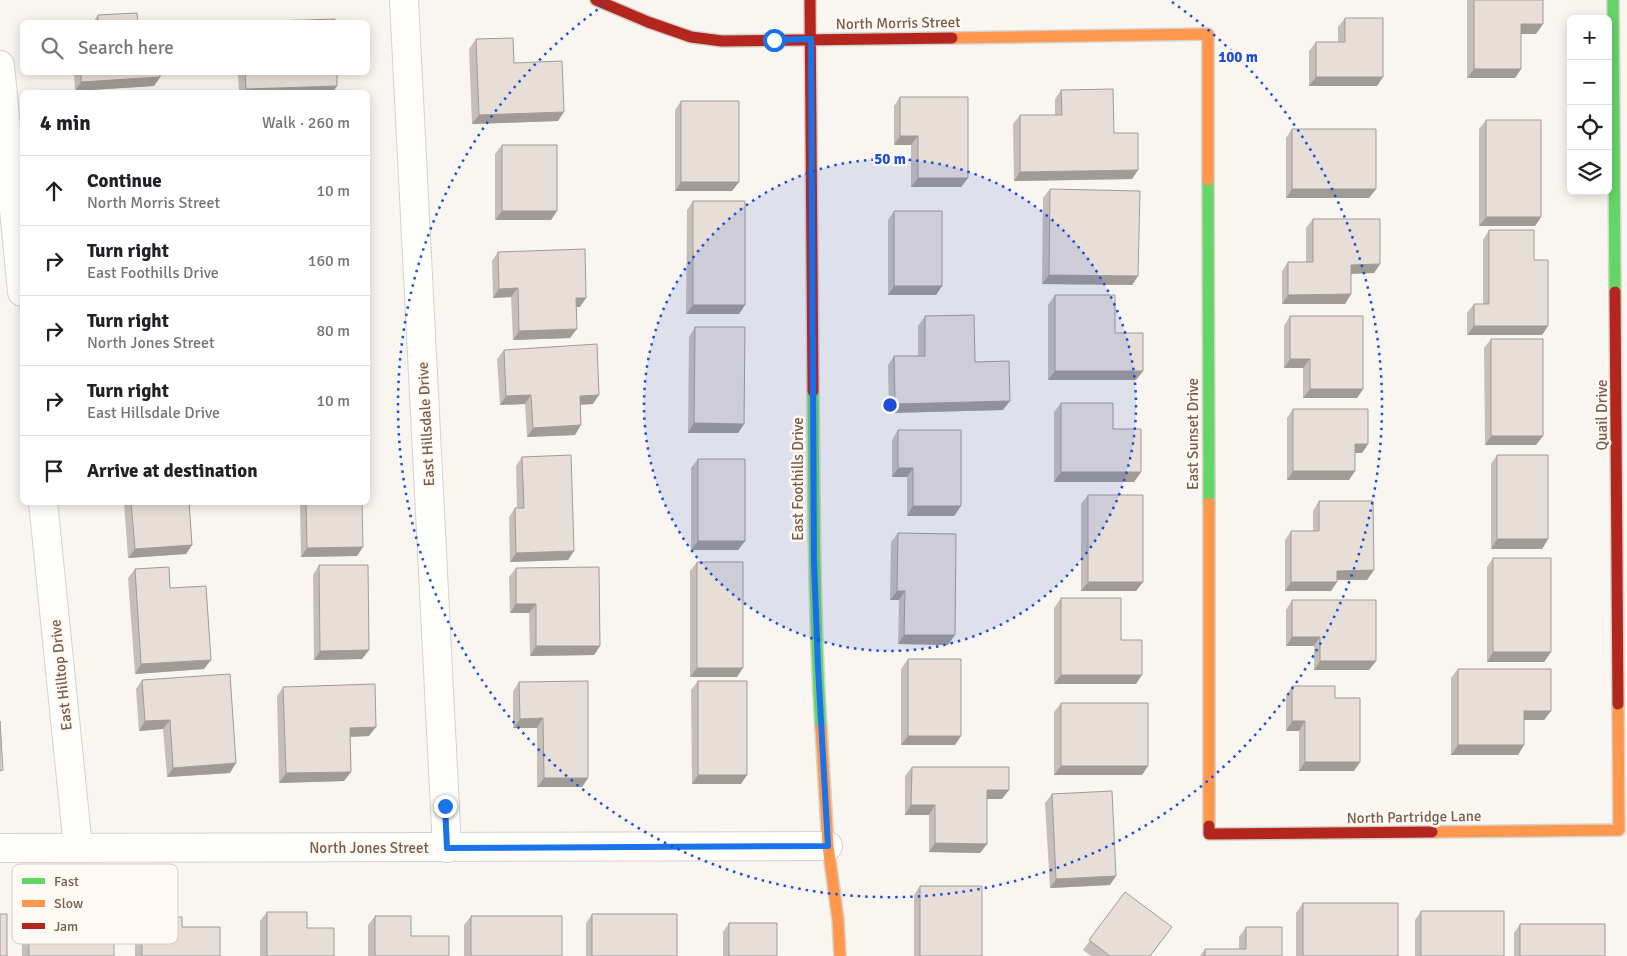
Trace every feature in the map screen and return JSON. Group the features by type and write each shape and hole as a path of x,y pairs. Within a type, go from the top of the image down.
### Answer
{"street":[{"name":"East Hillsdale Drive","path":"404,0 447,848"},
{"name":"North Morris Street","path":"596,0 648,22 691,37 722,41 1208,34"},
{"name":"East Foothills Drive","path":"810,0 814,561 828,846 838,920 840,956"},
{"name":"Quail Drive","path":"1613,0 1621,141 1619,830"},
{"name":"East Sunset Drive","path":"1208,34 1209,834"},
{"path":"0,65 20,271"},
{"name":"East Hilltop Drive","path":"44,505 78,848"},
{"name":"North Partridge Lane","path":"1209,834 1619,830"},
{"name":"North Jones Street","path":"0,848 828,846"}],"building":[{"path":"1474,0 1543,0 1543,24 1521,24 1521,69 1474,69"},
{"path":"137,13 138,20 98,20 98,15"},
{"path":"1345,18 1383,18 1383,77 1316,77 1316,42 1345,42"},
{"path":"513,38 514,63 562,61 564,112 479,115 476,39"},
{"path":"81,75 160,75 160,77 81,82"},
{"path":"245,75 337,75 337,86 246,89"},
{"path":"1113,89 1114,133 1138,133 1138,170 1020,172 1020,115 1062,115 1061,90"},
{"path":"900,97 968,97 968,178 918,178 918,136 900,136"},
{"path":"681,101 739,101 739,182 681,182"},
{"path":"1486,120 1541,120 1541,217 1486,217"},
{"path":"1292,129 1376,129 1376,189 1292,189"},
{"path":"502,145 557,145 557,211 502,211"},
{"path":"1050,189 1140,191 1138,276 1049,275"},
{"path":"693,201 745,201 745,305 693,305"},
{"path":"894,211 942,211 942,286 894,286"},
{"path":"1313,219 1380,219 1380,264 1351,265 1351,294 1288,295 1288,262 1313,262"},
{"path":"1489,230 1534,230 1534,260 1548,260 1548,326 1474,326 1474,304 1489,304"},
{"path":"585,249 586,298 576,298 577,329 519,331 518,288 499,289 498,252"},
{"path":"1055,295 1115,295 1115,333 1143,333 1143,371 1055,371"},
{"path":"974,315 975,362 1009,361 1010,401 895,404 894,356 925,356 925,316"},
{"path":"1290,316 1363,316 1363,389 1310,389 1310,359 1290,359"},
{"path":"695,327 745,327 744,424 694,423"},
{"path":"1491,339 1543,339 1543,436 1491,436"},
{"path":"597,344 599,395 580,396 581,425 533,428 531,395 506,396 504,350"},
{"path":"1061,403 1113,403 1113,429 1141,429 1141,472 1061,472"},
{"path":"1293,409 1368,409 1368,444 1355,444 1355,471 1293,471"},
{"path":"898,430 961,430 961,506 913,506 913,468 898,468"},
{"path":"571,455 574,551 516,553 515,508 524,508 522,457"},
{"path":"1497,455 1548,455 1548,539 1497,539"},
{"path":"698,459 745,459 745,541 698,541"},
{"path":"1088,495 1143,495 1143,582 1088,582"},
{"path":"1319,501 1373,501 1374,570 1337,571 1337,582 1291,582 1291,531 1319,531"},
{"path":"131,505 189,505 192,545 135,549"},
{"path":"306,505 362,505 363,547 307,548"},
{"path":"898,533 956,534 955,635 904,635 905,591 897,591"},
{"path":"1493,558 1551,558 1551,652 1493,652"},
{"path":"697,562 743,562 743,668 697,668"},
{"path":"319,565 368,565 369,650 320,651"},
{"path":"169,567 170,588 206,586 211,660 141,664 135,569"},
{"path":"599,567 600,646 536,646 536,604 516,604 516,568"},
{"path":"1061,598 1121,598 1121,640 1142,640 1142,675 1061,675"},
{"path":"1292,600 1376,600 1376,661 1320,661 1320,637 1292,637"},
{"path":"908,659 961,659 961,736 908,736"},
{"path":"1458,669 1551,669 1551,711 1524,711 1524,745 1458,745"},
{"path":"230,674 236,763 173,768 170,720 145,721 142,680"},
{"path":"588,681 588,778 544,778 543,718 520,719 519,682"},
{"path":"698,681 747,681 747,775 698,775"},
{"path":"375,684 376,727 350,728 351,772 286,773 283,687"},
{"path":"1292,686 1335,686 1335,698 1360,698 1360,762 1305,762 1305,721 1292,721"},
{"path":"1061,703 1148,703 1148,766 1061,766"},
{"path":"0,721 3,770 0,771"},
{"path":"912,767 1009,767 1009,790 987,790 987,844 935,843 935,805 911,805"},
{"path":"1112,791 1116,876 1056,879 1052,794"},
{"path":"920,886 982,886 982,956 920,956"},
{"path":"1125,892 1172,927 1150,956 1110,956 1089,940"},
{"path":"1303,903 1398,903 1398,956 1303,956"},
{"path":"1421,911 1504,911 1504,956 1421,956"},
{"path":"267,912 307,912 307,928 334,928 334,956 267,956"},
{"path":"0,914 7,914 7,956 0,956"},
{"path":"592,914 677,914 677,956 592,956"},
{"path":"375,916 411,916 411,936 449,936 449,956 375,956"},
{"path":"471,916 562,916 562,956 471,956"},
{"path":"178,917 182,917 182,927 220,927 220,956 142,956 142,944 178,944"},
{"path":"729,923 777,923 777,956 729,956"},
{"path":"1520,924 1605,924 1605,956 1520,956"},
{"path":"1246,927 1282,927 1282,956 1205,956 1205,949 1246,949"},
{"path":"29,944 114,944 114,956 29,956"}],"traffic: fast":[{"path":"1613,0 1615,292"},
{"path":"1208,180 1209,503"},
{"path":"813,391 814,518 821,728"}],"traffic: slow":[{"path":"952,38 1208,34 1208,180"},
{"path":"1209,503 1209,826"},
{"path":"1432,832 1619,830 1618,704"},
{"path":"821,728 828,846 838,920 840,956"}],"traffic: jam":[{"path":"596,0 648,22 691,37 722,41 952,38"},
{"path":"810,0 813,391"},
{"path":"1615,292 1618,704"},
{"path":"1209,826 1209,834 1432,832"}],"route":[{"path":"445,806 447,848 828,846 814,561 811,39 774,40"}]}
